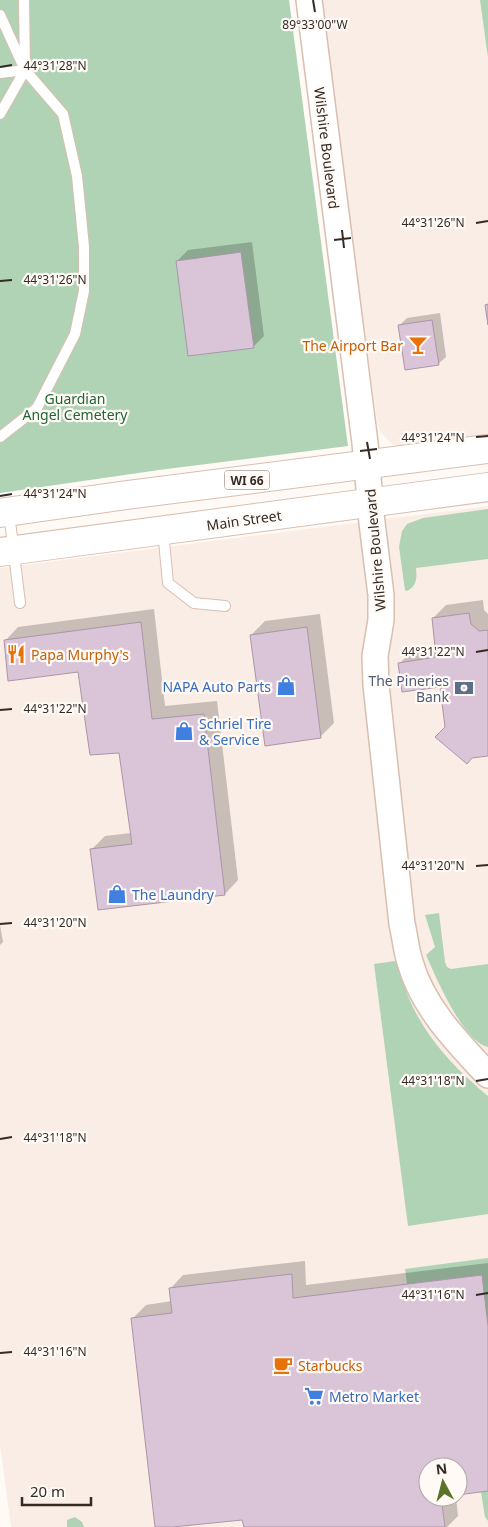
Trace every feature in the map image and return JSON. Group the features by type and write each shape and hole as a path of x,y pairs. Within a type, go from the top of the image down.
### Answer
{"main road":[{"name":"WI 66","path":"4,513 488,449"},
{"name":"Main Street","path":"7,551 488,486"}],"street":[{"name":"Wilshire Boulevard","path":"309,0 367,464 381,594 381,620 375,656 376,685 402,924 410,961 417,982 448,1031 488,1075"}],"lane":[{"path":"0,114 25,70 24,0"},
{"path":"0,15 25,70 63,114 78,176 84,246 84,290 74,334 37,408 0,437"},
{"path":"0,73 25,70"},
{"path":"4,513 7,551 20,603"},
{"path":"163,531 168,583 194,603 225,606"}],"shaded area":[{"path":"321,0 480,0 488,58 488,438 405,449 392,444 381,433 377,421"},
{"path":"488,506 488,1527 11,1527 0,1445 0,568"}],"green space":[{"name":"Guardian Angel Cemetery","path":"0,0 289,0 348,446 159,470 0,493"},
{"path":"480,0 488,0 488,58"},
{"path":"488,509 488,559 416,568 415,584 407,591 405,590 399,547 402,531 407,524 423,518"},
{"path":"439,913 447,967 451,969 488,964 488,1047 479,1043 469,1034 460,1021 443,992 426,955 435,947 425,915"},
{"path":"398,962 406,992 423,1025 452,1063 488,1096 488,1214 408,1226 374,964"},
{"path":"488,1258 488,1326 481,1275 407,1284 405,1269"},
{"path":"488,1491 488,1521 485,1517 481,1492"},
{"path":"75,1517 82,1522 84,1527 67,1527 67,1520"}],"building":[{"path":"241,252 254,348 188,356 176,261"},
{"path":"488,304 488,325 485,305"},
{"name":"The Airport Bar","path":"432,320 439,365 405,370 398,325"},
{"name":"The Pineries Bank","path":"469,613 471,624 479,631 488,630 488,756 472,758 467,764 435,737 445,727 440,687 402,692 398,663 436,657 432,618"},
{"path":"141,622 152,719 204,714 225,895 98,910 90,849 132,844 119,753 90,755 78,672 8,681 4,640"},
{"name":"NAPA Auto Parts","path":"307,627 321,738 265,746 250,635"},
{"name":"Metro Market","path":"292,1274 293,1298 482,1275 488,1326 488,1491 468,1494 468,1457 418,1457 418,1507 442,1507 445,1527 244,1527 242,1520 155,1527 131,1318 172,1313 169,1288"}],"place":[{"name":"The Airport Bar","path":"418,345"},
{"name":"Papa Murphy's","path":"16,654"},
{"name":"NAPA Auto Parts","path":"286,686"},
{"name":"The Pineries Bank","path":"464,688"},
{"name":"Schriel Tire & Service","path":"184,731"},
{"name":"The Laundry","path":"117,894"},
{"name":"Starbucks","path":"283,1365"},
{"name":"Metro Market","path":"314,1396"}]}
